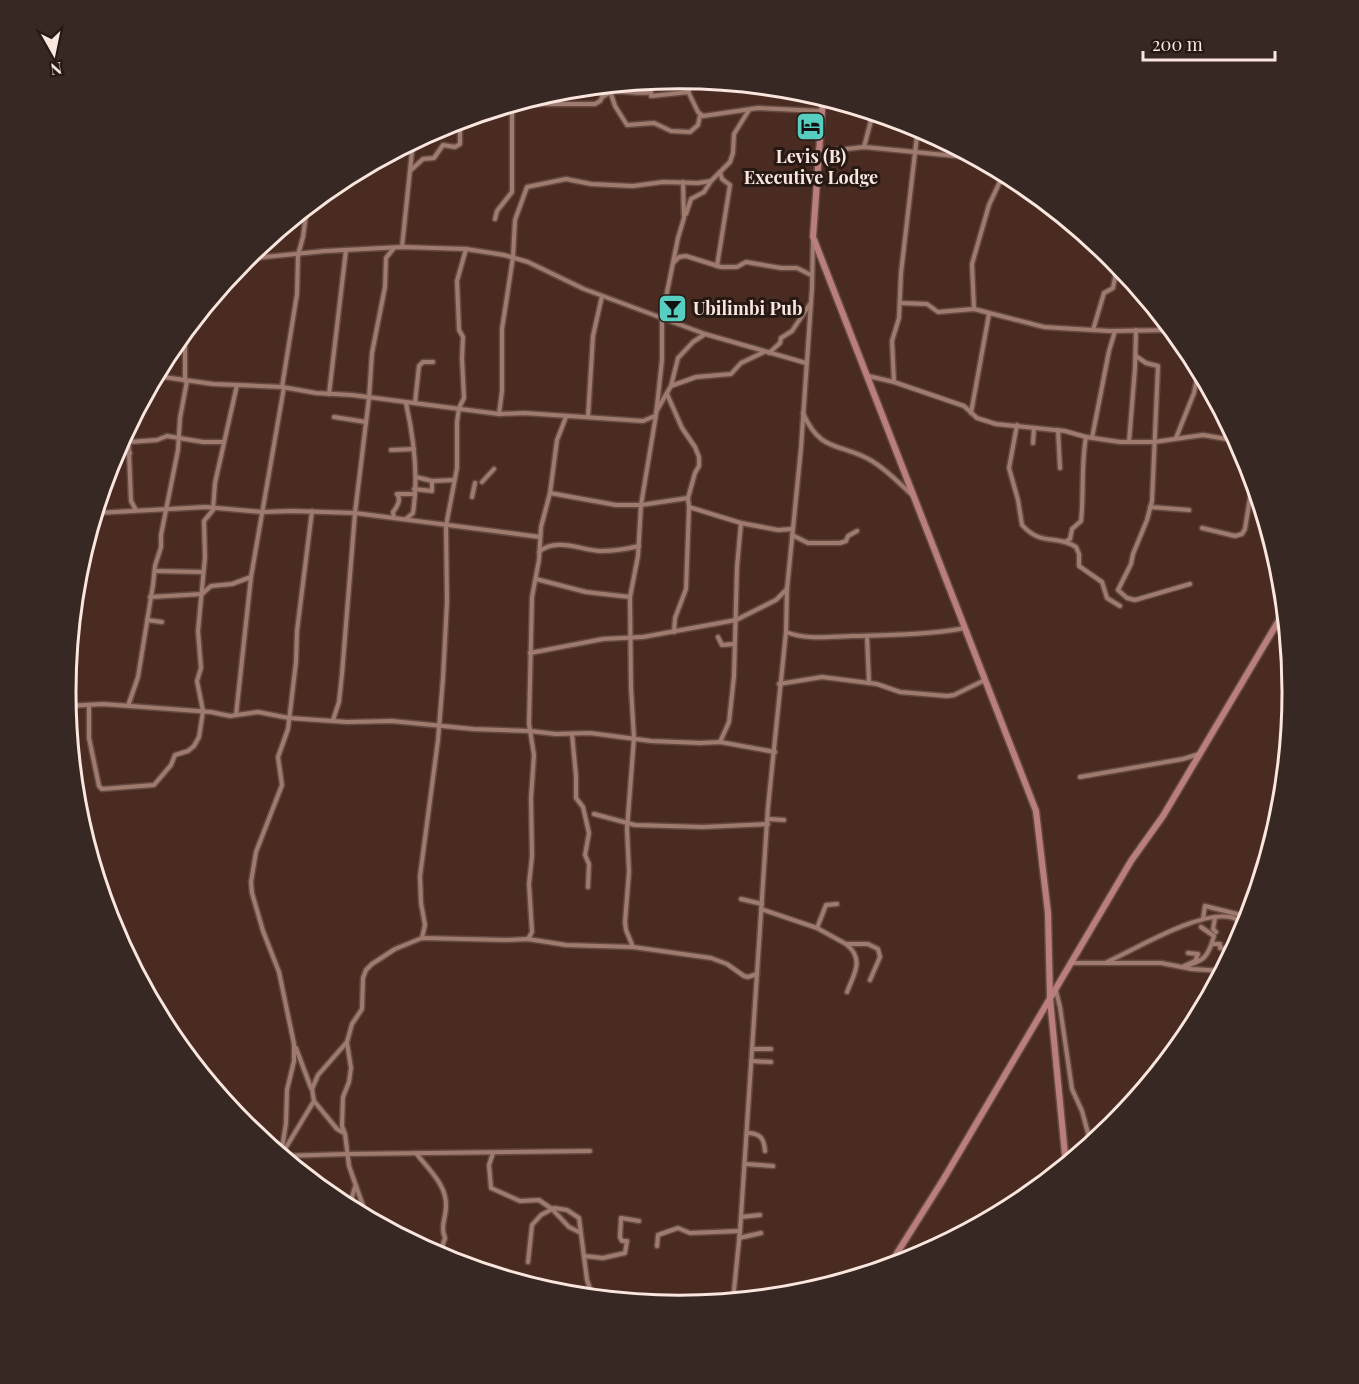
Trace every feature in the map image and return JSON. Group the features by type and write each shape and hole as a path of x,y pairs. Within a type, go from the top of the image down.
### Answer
{"street":[{"path":"611,93 625,124 630,126 654,123 671,130 690,132 698,125 700,115 687,89"},
{"path":"620,92 641,94 651,92 651,96 662,96 689,92"},
{"path":"549,104 591,104 599,102 607,93"},
{"path":"734,1292 745,1164 761,906 797,489 822,107"},
{"path":"700,115 758,108 822,111"},
{"path":"633,947 625,922 634,738 630,597 639,546 641,505 656,414 662,360 662,317 688,203 704,192 711,181 730,162 734,134 749,109"},
{"path":"495,219 497,211 512,192 513,113"},
{"path":"864,147 871,120"},
{"path":"411,170 425,158 434,158 443,145 455,147 460,144 460,131"},
{"path":"894,382 892,341 898,326 901,273 916,138"},
{"path":"820,152 864,147 914,153 951,154"},
{"path":"402,247 412,151"},
{"path":"717,266 730,185 722,178 720,172"},
{"path":"499,414 502,329 513,257 516,216 528,186 566,179 591,184 633,186 663,182 711,181"},
{"path":"683,182 684,218"},
{"path":"974,309 973,259 989,205 1000,182"},
{"path":"236,715 251,577 283,387 297,294 298,255 305,219"},
{"path":"813,237 1036,811 1048,913 1050,999 1065,1155"},
{"path":"263,256 402,247 466,249 513,257 584,289 705,334 806,363"},
{"path":"333,720 339,702 342,674 355,513 372,353 385,287 386,261 394,248"},
{"path":"422,938 425,925 420,876 439,725 447,602 446,526 454,480 459,408 464,398 463,337 459,330 457,281 466,249"},
{"path":"329,393 346,250"},
{"path":"673,263 679,257 690,256 717,266 737,267 742,262 746,262 781,268 797,268 812,275"},
{"path":"1093,330 1104,293 1113,288 1115,276"},
{"path":"588,417 592,336 602,296"},
{"path":"671,386 696,377 731,374 741,363 767,353 780,343 781,338 792,331 810,303"},
{"path":"900,303 927,304 934,311 943,313 974,309 1044,327 1115,331 1162,330"},
{"path":"971,414 988,314"},
{"path":"1129,442 1136,330"},
{"path":"1092,438 1115,331"},
{"path":"165,377 186,381 283,387 499,414 643,421 656,414 667,394 678,357 705,334"},
{"path":"128,706 138,677 150,597 180,438 180,418 186,381 185,347"},
{"path":"1136,356 1148,364 1158,365 1152,501 1131,564 1119,591 1127,598 1135,600 1190,584"},
{"path":"415,403 419,366 423,362 433,362"},
{"path":"866,376 894,382 965,407 984,422 1058,430 1086,437 1129,442 1154,442 1203,435 1227,439"},
{"path":"1175,438 1194,393 1196,381"},
{"path":"89,704 89,738 99,786 102,789 154,785 171,765 175,755 188,751 194,746 199,736 203,711 197,681 201,668 198,631 206,548 204,521 212,513 224,441 237,385"},
{"path":"667,394 699,460 688,498 690,525 686,589 675,618 674,632"},
{"path":"405,520 413,513 416,477 406,403"},
{"path":"802,410 810,429 822,440 839,449 873,461 895,477 914,496"},
{"path":"334,417 366,422"},
{"path":"528,939 532,932 529,884 532,856 531,798 534,755 530,731 532,597 557,440 566,417"},
{"path":"1017,425 1009,468 1017,492 1022,525 1037,537 1065,542 1076,547 1079,554 1079,566 1102,582 1107,599 1120,606"},
{"path":"1033,443 1034,428"},
{"path":"1058,430 1060,468"},
{"path":"131,442 157,440 168,436 203,442 224,441"},
{"path":"1065,542 1070,539 1072,529 1081,521 1083,451 1086,437"},
{"path":"129,446 131,501 136,511"},
{"path":"391,450 414,449"},
{"path":"126,453 130,453"},
{"path":"482,482 494,469"},
{"path":"416,477 419,480 454,480"},
{"path":"394,518 393,512 398,506 399,499 397,494 432,491 432,481"},
{"path":"472,497 475,483"},
{"path":"550,493 616,505 641,505 688,498"},
{"path":"1202,528 1235,536 1242,534 1245,530 1250,498"},
{"path":"104,513 213,507 262,512 355,513 540,537"},
{"path":"689,507 741,523 778,531 792,529"},
{"path":"1150,507 1189,510"},
{"path":"312,511 288,729 278,757 282,785 256,852 251,882 252,894 263,931 279,972 294,1044 312,1089 314,1101 337,1130 345,1134"},
{"path":"720,742 729,722 735,676 736,567 741,523"},
{"path":"792,535 808,543 840,543 857,531"},
{"path":"539,552 547,546 569,545 598,551 639,546"},
{"path":"155,571 203,572"},
{"path":"150,597 202,594 211,586 232,584 251,577"},
{"path":"536,579 586,592 630,597"},
{"path":"530,654 603,639 674,632 736,620 776,600 787,589"},
{"path":"147,620 162,622"},
{"path":"896,1254 1073,963 1131,861 1163,816 1278,622"},
{"path":"786,632 817,637 867,636 942,632 965,628"},
{"path":"867,636 869,683"},
{"path":"718,637 722,645 734,644"},
{"path":"779,684 822,677 869,683 900,692 947,696 986,680"},
{"path":"77,705 128,706 236,715 258,712 289,718 358,722 392,721 556,735 590,734 693,743 720,742 775,752"},
{"path":"572,734 576,798 583,807 589,833 585,855 589,864 588,887"},
{"path":"1080,777 1183,759 1199,754"},
{"path":"594,814 635,825 703,826 784,820"},
{"path":"741,899 817,928 846,944 854,952 857,960 847,992"},
{"path":"817,928 826,905 837,904"},
{"path":"1205,906 1238,920"},
{"path":"1203,919 1205,906"},
{"path":"1205,906 1240,916"},
{"path":"1107,962 1162,934 1203,919 1229,917"},
{"path":"1215,918 1213,930 1216,932"},
{"path":"1182,967 1200,962 1207,956 1214,936 1201,927"},
{"path":"363,1204 347,1154 342,1126 343,1097 351,1068 347,1042 352,1024 362,1009 363,978 366,970 395,949 422,938 528,939 566,945 633,947 711,957 727,964 746,977 757,974"},
{"path":"846,944 868,944 878,949 880,957 870,980"},
{"path":"1212,944 1220,944 1220,948 1225,949"},
{"path":"1182,967 1195,961 1198,954 1188,953"},
{"path":"1073,963 1161,963 1214,970"},
{"path":"1056,991 1072,1089 1082,1111 1088,1134"},
{"path":"312,1089 318,1075 347,1042"},
{"path":"283,1146 287,1090 294,1061 294,1044"},
{"path":"752,1048 771,1049"},
{"path":"751,1062 771,1062"},
{"path":"286,1148 314,1101"},
{"path":"747,1133 763,1138 765,1151"},
{"path":"294,1155 590,1151"},
{"path":"416,1153 443,1187 446,1205 441,1230 445,1238 442,1246"},
{"path":"493,1153 489,1165 491,1188 520,1201 539,1200 552,1209 569,1227 580,1233"},
{"path":"745,1164 773,1166"},
{"path":"352,1198 356,1186"},
{"path":"528,1262 532,1225 541,1215 552,1209 567,1210 579,1218 590,1288"},
{"path":"741,1217 760,1215"},
{"path":"584,1256 603,1258 625,1253 627,1241 622,1241 620,1237 621,1218 639,1221"},
{"path":"657,1246 658,1235 678,1228 690,1233 740,1231"},
{"path":"739,1238 761,1233"}],"place":[{"name":"Levis (B) Executive Lodge","path":"811,127"},
{"name":"Ubilimbi Pub","path":"672,308"}]}
